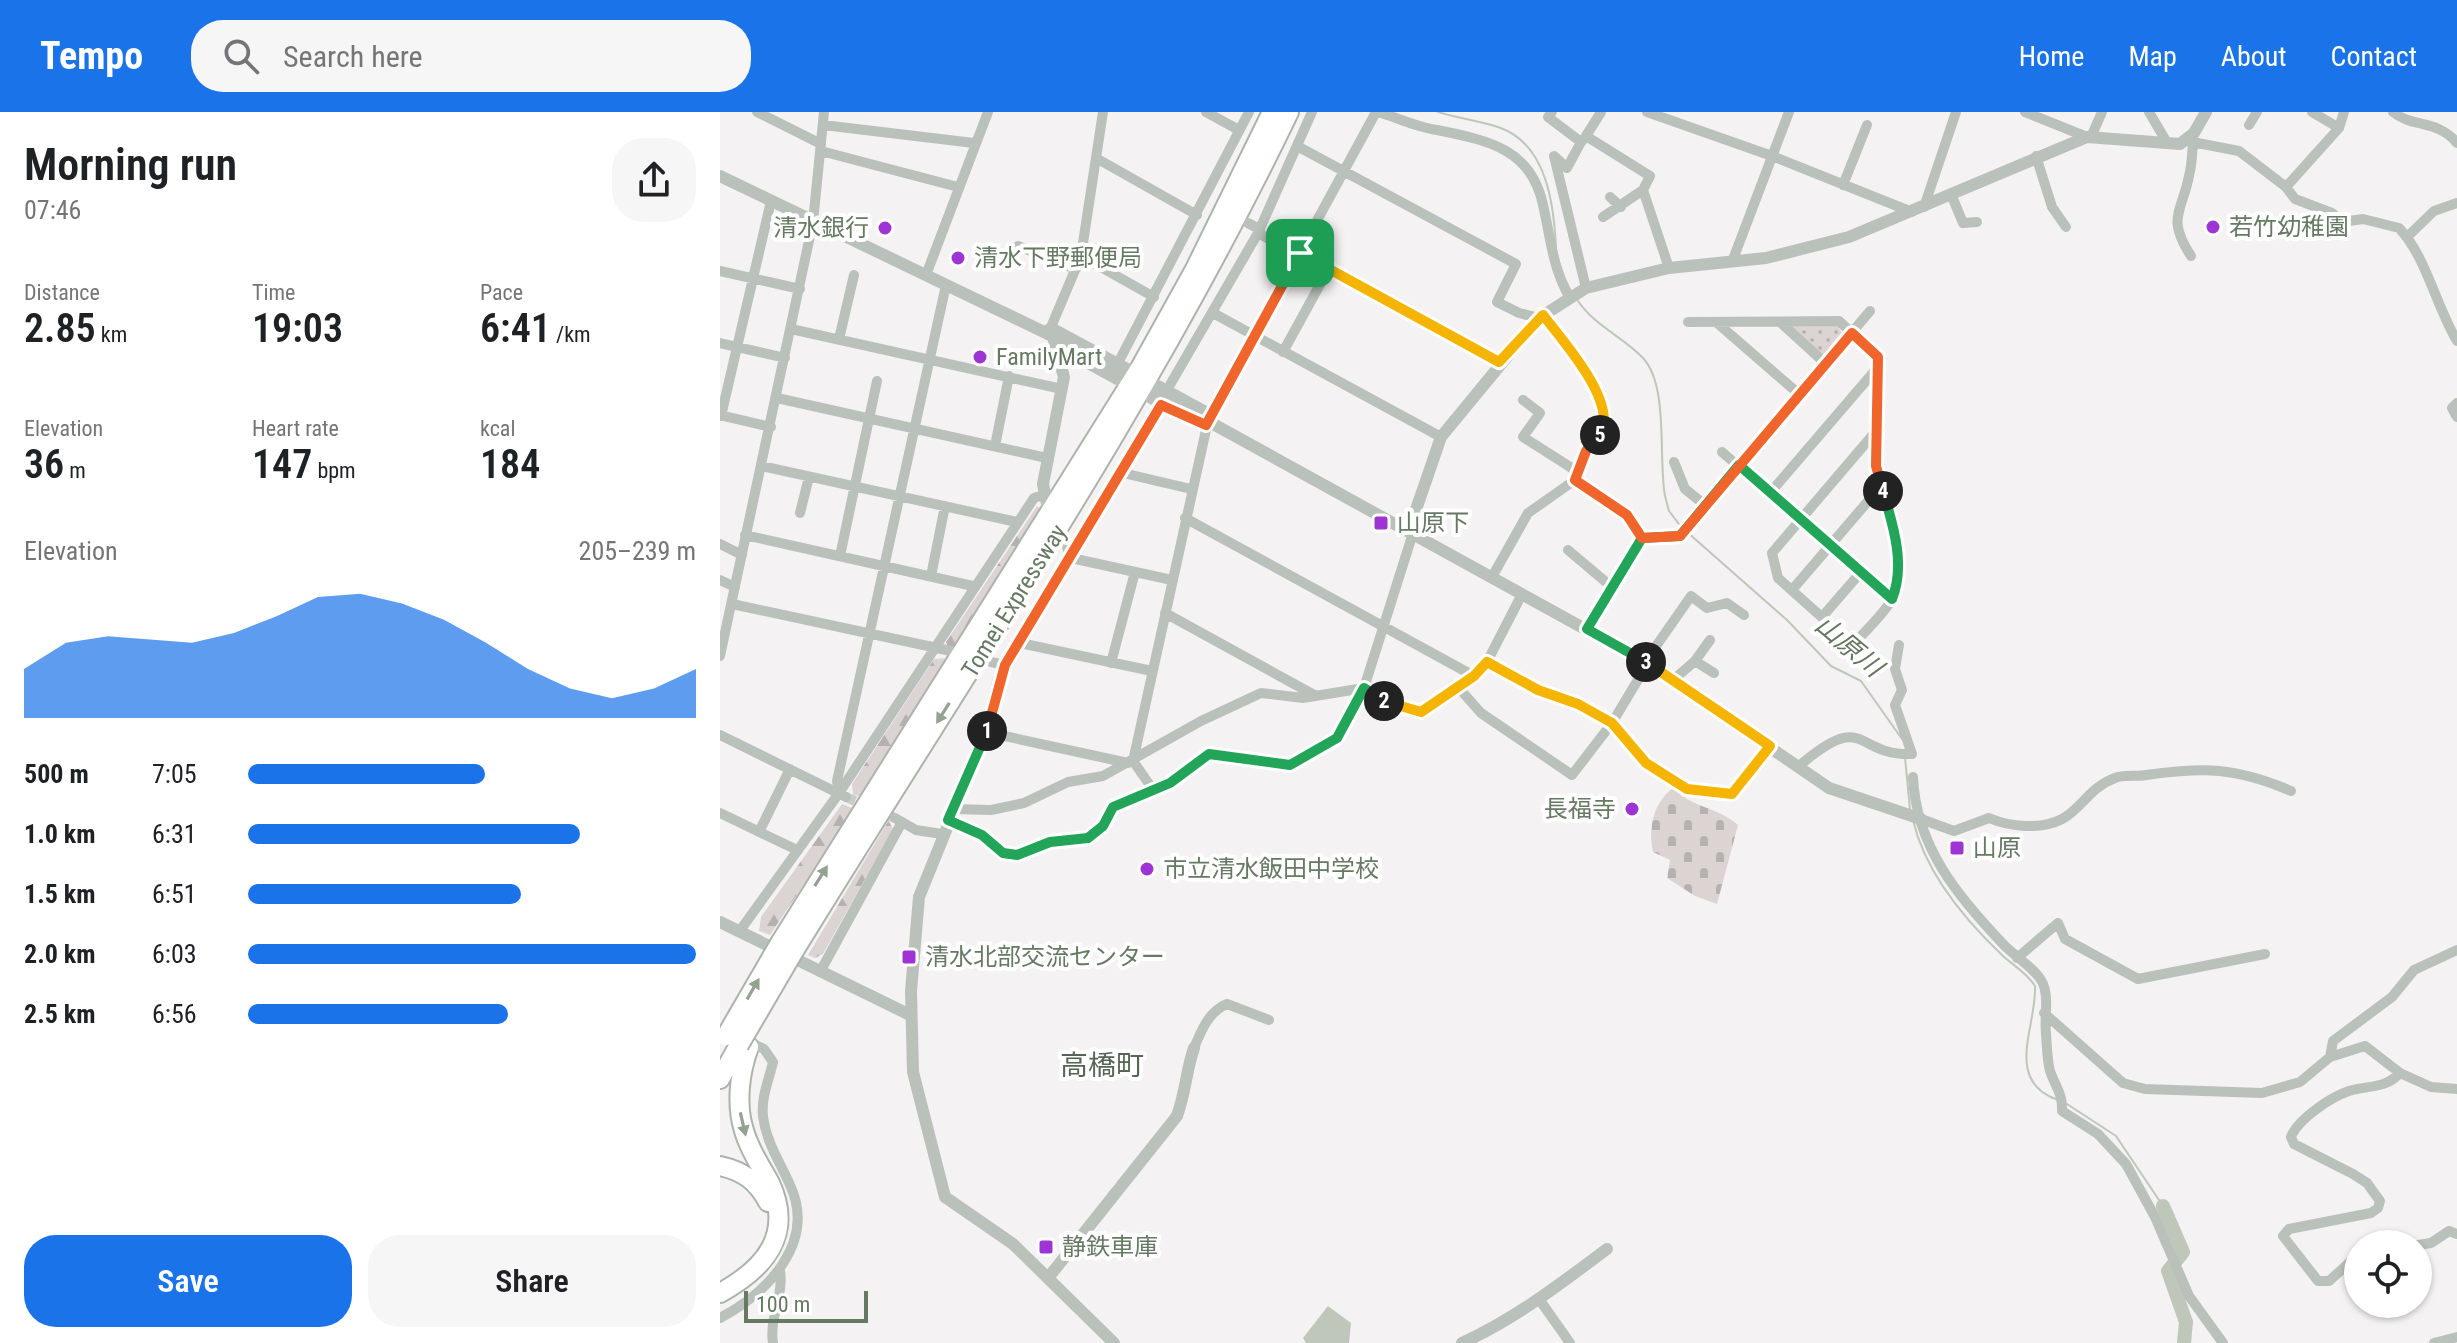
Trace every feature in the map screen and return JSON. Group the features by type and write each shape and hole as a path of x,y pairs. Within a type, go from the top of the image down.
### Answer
{"highway":[{"name":"Tomei Expressway","path":"791,949 1140,368 1195,269 1272,112"},
{"name":"Tomei Expressway","path":"720,1079 729,1041 867,835 1153,375 1215,262 1289,112"},
{"path":"720,1293 744,1280 766,1260 779,1228 776,1200 746,1139 739,1113 729,1041"},
{"path":"720,1166 746,1174 760,1187 768,1201 771,1228 768,1241 751,1265 720,1285"}],"street":[{"path":"757,112 821,148 958,187"},
{"path":"720,656 813,222 824,112"},
{"path":"926,275 988,112"},
{"path":"739,932 797,850 843,795 973,586 1034,498 1045,500 1047,458 1062,389 1063,364 1050,332 1081,256 1103,112"},
{"path":"1206,112 1239,130"},
{"path":"1123,372 1154,297 1249,112"},
{"path":"1114,1343 1013,1244 945,1197 913,1072 910,1015 919,897 986,732 1005,665 1123,473 1159,394 1213,313 1259,231 1312,112"},
{"path":"1130,762 1208,420 1377,112 1434,130 1483,138 1509,151 1536,184 1543,203 1552,262 1570,298"},
{"path":"1552,112 1548,117 1650,176 1643,190 1603,217"},
{"path":"1586,288 1554,156 1567,168 1601,112"},
{"path":"1647,112 1918,210"},
{"path":"1732,262 1789,112"},
{"path":"1918,210 1956,112"},
{"path":"2025,112 2089,137 2180,144 2190,142 2239,151 2286,187 2295,199 2332,213 2342,222 2363,219 2399,228 2429,271 2436,303 2457,341"},
{"path":"950,815 1003,853 1017,855 1050,842 1088,838 1103,826 1113,807 1154,791 1209,754 1290,765 1337,738 1364,688 1441,437 1499,362 1541,317 1586,288 1669,268 1732,262 1800,250 1918,210 2036,156 2089,137 2102,112"},
{"path":"2149,112 2166,141"},
{"path":"2191,256 2181,241 2177,211 2189,178 2190,142 2206,112"},
{"path":"2249,125 2257,112"},
{"path":"2312,112 2339,128"},
{"path":"2286,187 2339,128 2344,112"},
{"path":"2393,112 2406,121 2421,120 2444,131 2457,143"},
{"path":"823,125 974,143"},
{"path":"1843,185 1867,125"},
{"path":"1297,146 1516,264 1497,302 1541,317 1581,364 1603,407 1606,423 1602,433 1586,451 1576,476 1528,513 1492,577"},
{"path":"2036,156 2052,207 2066,227"},
{"path":"1096,158 1197,215"},
{"path":"720,176 1050,332 1123,372"},
{"path":"1643,190 1669,268"},
{"path":"1951,194 1959,220 1963,223 1977,222"},
{"path":"1610,197 1621,207"},
{"path":"771,201 721,416 771,427"},
{"path":"1205,201 1216,206"},
{"path":"2407,237 2434,211 2457,203"},
{"path":"1248,223 1499,362"},
{"path":"1018,246 1076,269"},
{"path":"1081,256 1154,297"},
{"path":"1283,352 1329,268"},
{"path":"720,271 800,289"},
{"path":"839,339 854,275"},
{"path":"843,795 837,781 946,285"},
{"path":"1642,538 1680,536 1870,311"},
{"path":"1213,313 1441,437"},
{"path":"1688,322 1839,321 1878,357 1877,430 1876,466 1897,536 1897,588 1892,599 1853,645 1778,578 1772,553 1877,430"},
{"path":"1716,322 1799,394"},
{"path":"1780,322 1825,363"},
{"path":"791,329 1062,389"},
{"path":"720,343 785,358"},
{"path":"1063,364 1075,357 1123,372"},
{"path":"1770,493 1878,367"},
{"path":"995,446 1009,376"},
{"path":"840,556 877,381"},
{"path":"1159,394 1646,663 1837,792 1954,831 1989,818 2005,825 2028,826 2062,819 2089,792 2118,776 2190,768 2261,778 2291,791"},
{"path":"777,398 1047,458"},
{"path":"1523,400 1540,413 1523,437 1627,515 1642,538"},
{"path":"2457,403 2452,408 2457,417"},
{"path":"1722,452 1892,599"},
{"path":"1674,462 1685,489 1705,505"},
{"path":"761,466 1017,522"},
{"path":"1123,473 1191,489"},
{"path":"800,513 809,477"},
{"path":"1792,590 1881,486"},
{"path":"931,576 945,506"},
{"path":"1185,518 1474,676"},
{"path":"745,535 973,586"},
{"path":"1587,629 1642,538"},
{"path":"1066,539 1071,556"},
{"path":"720,544 742,555"},
{"path":"1568,550 1613,588"},
{"path":"1071,556 1172,580"},
{"path":"1111,663 1135,572"},
{"path":"1822,617 1861,572"},
{"path":"720,580 735,587"},
{"path":"950,815 1024,803 1068,782 1103,776 1201,721 1261,693 1316,696 1364,688 1393,705 1421,712 1474,676 1487,662 1522,594"},
{"path":"1458,687 1481,713 1572,775 1612,723 1646,663 1691,596 1707,608 1727,603 1744,615"},
{"path":"732,604 951,651"},
{"path":"1165,613 1316,696"},
{"path":"1673,680 1695,661 1710,640"},
{"path":"1020,643 1152,671"},
{"path":"1799,766 1823,747 1845,736 1859,737 1898,754 1912,754 1895,705 1902,690 1895,669 1899,645"},
{"path":"1695,661 1714,673"},
{"path":"991,662 1005,665"},
{"path":"1487,662 1538,690 1578,704 1612,723 1646,763 1687,789 1732,794 1770,746"},
{"path":"986,732 1130,762 1154,791"},
{"path":"720,735 843,795"},
{"path":"759,832 790,769"},
{"path":"1913,777 1921,819 1935,859 1947,880 2017,958 2039,977 2046,990 2044,1013 2050,1071 2063,1097 2062,1111 2098,1134 2126,1164 2155,1217 2189,1296 2223,1343"},
{"path":"720,813 797,850"},
{"path":"820,972 898,820 916,830 942,834"},
{"path":"2017,958 2058,923 2065,939 2138,979 2265,954"},
{"path":"721,925 910,1015"},
{"path":"2330,1057 2333,1041 2363,1015 2392,997 2414,970 2457,950"},
{"path":"1048,1278 1177,1116 1188,1087 1189,1062 1194,1048 1202,1028 1218,1007 1227,1004 1269,1020"},
{"path":"2044,1013 2123,1083 2145,1089 2262,1093 2300,1082 2330,1057 2365,1046 2400,1073 2431,1087 2457,1089"},
{"path":"720,1318 758,1293 780,1271 794,1241 797,1220 790,1186 772,1150 763,1114 763,1097 773,1062 764,1049 729,1041"},
{"path":"2344,1268 2329,1281 2318,1281 2283,1236 2289,1229 2371,1213 2378,1208 2380,1201 2367,1183 2294,1144 2291,1137 2301,1122 2341,1095 2390,1084 2400,1073"},
{"path":"2432,1242 2449,1231 2457,1234"},
{"path":"1462,1343 1492,1330 1607,1249"},
{"path":"773,1343 772,1317 782,1283 780,1271"},
{"path":"1539,1299 1570,1343"},
{"path":"2434,1343 2457,1337"}],"green space":[{"path":"1837,325 1843,335 1826,355 1821,355 1792,326"},
{"path":"1037,506 1043,510 955,649 948,647 946,642"},
{"path":"949,658 861,797 853,794 852,784 934,659"},
{"path":"1673,788 1738,825 1717,904 1695,896 1667,878 1670,860 1653,852 1651,834 1654,817 1661,801"},
{"path":"842,804 854,809 770,935 759,931 761,917"},
{"path":"889,820 893,829 823,954 815,958 808,955"}],"shaded area":[{"path":"1328,1306 1351,1323 1349,1343 1306,1343 1303,1338"}],"waterway":[{"name":"山原川","path":"1438,112 1498,127 1514,135 1527,147 1545,177 1556,248"},
{"name":"山原川","path":"1578,301 1593,318 1643,358 1651,370 1660,404 1665,496 1669,511 1682,528"},
{"name":"山原川","path":"1687,532 1787,620 1831,666 1861,681 1902,739"},
{"name":"山原川","path":"1905,757 1910,810"},
{"name":"山原川","path":"1913,820 1927,858 1948,894 1989,942 2035,986 2027,1066 2031,1080 2041,1091 2058,1100"},
{"name":"山原川","path":"2067,1104 2116,1136 2163,1206"},
{"name":"山原川","path":"2163,1206 2183,1252 2168,1271 2186,1322 2184,1343"}],"tunnel":[{"path":"846,797 895,818"}],"place":[{"name":"若竹幼稚園","path":"2213,227"},
{"name":"清水銀行","path":"885,228"},
{"name":"清水下野郵便局","path":"958,258"},
{"name":"FamilyMart","path":"980,357"},
{"name":"山原下","path":"1381,523"},
{"name":"長福寺","path":"1632,809"},
{"name":"山原","path":"1957,848"},
{"name":"市立清水飯田中学校","path":"1147,869"},
{"name":"清水北部交流センター","path":"909,957"},
{"name":"静鉄車庫","path":"1046,1247"}],"district":[{"name":"高橋町","path":"1102,1065"}],"route":[{"path":"1300,253 1206,425 1161,405 1123,473 1005,665 986,732 948,820 982,835 1003,853 1017,855 1050,842 1088,838 1103,826 1113,807 1170,783 1209,754 1290,765 1329,746 1337,738 1364,688 1393,705 1421,712 1474,676 1487,662 1538,690 1559,700 1578,704 1612,723 1646,763 1687,789 1710,789 1732,794 1770,746 1648,663 1587,629 1642,538 1680,536 1705,505 1739,465 1892,599 1897,588 1897,536 1876,466 1878,357 1852,333 1705,505 1690,524 1680,536 1642,538 1627,515 1575,480 1586,451 1602,433 1606,423 1603,407 1581,364 1543,315 1499,362 1300,253"}]}
